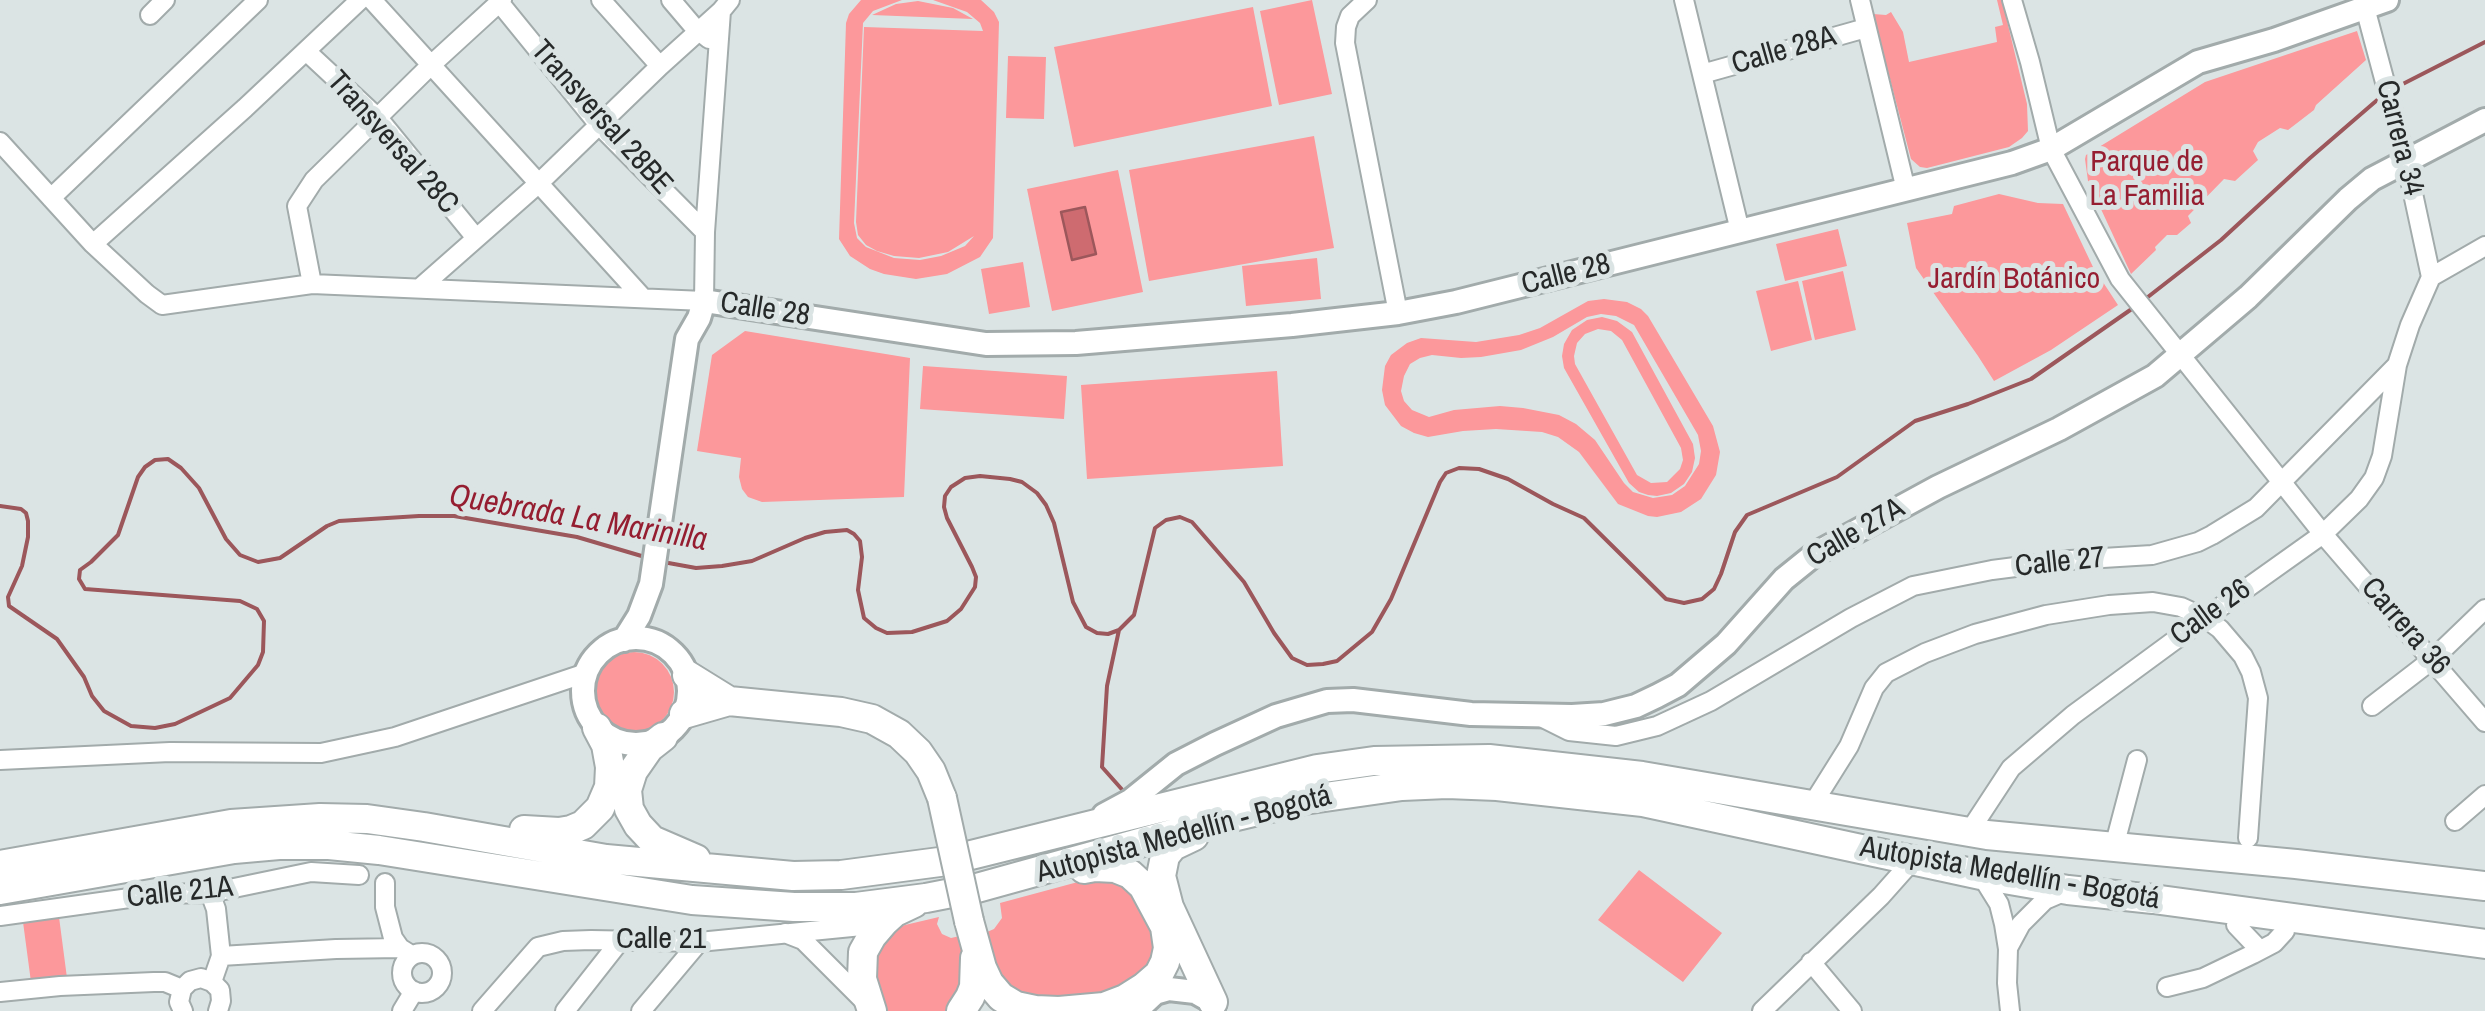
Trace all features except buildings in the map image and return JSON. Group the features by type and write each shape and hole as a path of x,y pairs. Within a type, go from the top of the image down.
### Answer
{"highway":[{"path":"687,675 729,701"},
{"path":"684,714 729,701 842,712 872,719 899,734 918,752 939,786 972,934 989,982 1001,996 1016,1006 1059,1011 1140,1000 1158,974 1168,948 1165,927 1143,886 1130,874 1114,868 1028,876"},
{"path":"424,827 485,826 559,832 583,825 600,808 609,786 609,757 598,728"},
{"path":"663,737 639,761 628,782 633,817 652,840 726,870"},
{"name":"Autopista Medellín - Bogotá","path":"0,866 182,832 272,820 367,819 606,860 793,876 841,876 947,862 1318,769 1374,760 1489,759 1642,776 1978,834 2485,886"},
{"name":"Autopista Medellín - Bogotá","path":"0,890 234,849 329,845 398,852 692,900 856,907 926,898 1028,876 1304,800 1432,784 1498,786 1644,802 2068,890 2485,944"},
{"path":"1216,1008 1169,907 1162,886 1162,867 1173,846 1221,828 1233,817"},
{"path":"1975,873 1986,870 2127,886 2138,883 2144,868 2132,860 2003,846 1978,834"},
{"path":"2296,864 2267,868 2193,860 2178,866 2172,878 2184,894 2330,912 2373,928"},
{"path":"871,1009 862,978 864,952 877,929 895,912 926,898"},
{"path":"961,1011 974,987 972,934"}],"main road":[{"name":"Calle 28","path":"704,301 986,344 1076,343 1398,313 1992,169 2050,149 2198,62 2274,40 2372,3"},
{"name":"Calle 27A","path":"1076,830 1130,801 1189,758 1246,728 1327,701 1353,700 1472,714 1604,714 1636,706 1678,685 1726,644 1784,580 1815,554 2135,388 2248,297 2372,180 2485,120"},
{"path":"624,640 639,616 651,577 687,339 704,301"},
{"path":"651,577 660,644"},
{"path":"624,640 660,644 681,662 687,675 684,714 676,727 648,743 634,744 608,737 589,716 584,702 586,673 608,646 624,640"},
{"path":"1140,1000 1169,989 1184,989 1195,992 1216,1008"}],"street":[{"path":"150,15 165,0"},
{"path":"50,198 258,0"},
{"path":"93,244 360,0"},
{"path":"601,0 660,66"},
{"path":"671,0 716,48 719,60"},
{"path":"1367,0 1350,16 1345,43 1398,313"},
{"path":"1684,0 1740,231"},
{"path":"1860,0 1906,190"},
{"name":"Carrera 36","path":"2012,0 2050,149 2120,279 2323,534 2485,722"},
{"path":"312,284 298,206 314,180 500,1"},
{"name":"Transversal 28BE","path":"500,1 599,125 706,232"},
{"path":"381,3 642,298"},
{"name":"Carrera 34","path":"2372,3 2379,53 2431,277"},
{"path":"0,142 93,244 162,305 312,284 704,301 706,232 726,6"},
{"path":"422,288 726,6"},
{"name":"Calle 28A","path":"1702,74 1866,28"},
{"name":"Transversal 28C","path":"306,51 378,118 476,238"},
{"path":"2431,277 2485,246"},
{"name":"Calle 27","path":"1538,716 1569,731 1616,736 1657,726 1711,701 1913,586 1992,570 2152,555 2198,542 2256,508 2397,364 2431,277"},
{"name":"Calle 26","path":"1978,834 2011,768 2073,715 2323,534 2359,499 2374,478 2382,456 2397,364"},
{"path":"1812,805 1849,746 1874,688 1886,672 1975,634 2109,604 2153,602 2181,607 2205,618 2220,629 2251,672 2258,698 2248,838"},
{"path":"2372,706 2433,659 2485,609"},
{"path":"0,760 170,752 320,753 394,737 586,673"},
{"path":"2114,847 2137,760"},
{"path":"2455,821 2485,795"},
{"path":"1762,1011 1913,860"},
{"name":"Calle 21A","path":"0,916 158,894 210,893 311,872 359,875"},
{"path":"1975,873 2000,904 2008,948 2006,983 2010,1011"},
{"path":"385,883 385,907 393,938 406,952"},
{"path":"2008,948 2021,924 2045,900 2068,890"},
{"path":"210,893 216,908 221,956 212,982"},
{"name":"Calle 21","path":"482,1011 538,947 563,941 699,942 862,926 895,912"},
{"path":"2236,925 2256,945 2253,954"},
{"path":"2167,987 2203,978 2274,942 2285,931"},
{"path":"785,932 803,940 871,1009"},
{"path":"564,1011 620,941"},
{"path":"641,1011 699,942"},
{"path":"221,956 336,949 406,952 426,953 438,960 442,972 434,989 414,991 405,982 406,952"},
{"path":"1811,962 1852,1011"},
{"path":"183,1011 179,1002 182,989 196,978 212,982 221,995 218,1011"},
{"path":"0,992 154,982 182,989"},
{"path":"402,1011 414,991"}],"green space":[{"path":"861,0 902,0 873,11 863,23 854,223 857,238 866,247 894,258 920,260 941,256 965,246 974,236 948,252 919,258 877,251 858,235 864,27 983,31 967,12 933,0 981,0 999,22 993,238 980,257 947,274 916,279 884,274 850,256 839,239 846,23"},
{"path":"1312,0 1332,94 1279,105 1260,11"},
{"path":"1997,0 2002,0 2027,104 2028,131 2009,147 1920,167 1911,159 1873,14 1891,12 1903,32 1909,62 1997,42 1995,27 2003,25"},
{"path":"918,1 953,8 973,19 872,15 896,4"},
{"path":"1253,7 1272,106 1074,147 1054,47"},
{"name":"Parque de La Familia","path":"2357,31 2366,60 2288,130 2280,128 2258,142 2253,151 2258,160 2235,181 2224,179 2188,216 2191,223 2177,235 2167,235 2131,274 2088,181 2086,155 2205,82"},
{"path":"1008,56 1046,57 1044,119 1006,118"},
{"path":"1314,136 1334,248 1149,281 1129,170"},
{"path":"1118,170 1143,292 1052,311 1027,189"},
{"name":"Jardín Botánico","path":"1999,194 2063,204 2093,267 2118,305 2051,350 1994,381 1916,268 1907,223 1952,214 1954,206"},
{"path":"1838,229 1847,266 1785,281 1776,244"},
{"path":"1317,258 1321,299 1246,306 1242,266"},
{"path":"1023,262 1030,307 989,314 981,269"},
{"path":"1843,271 1856,330 1815,340 1802,281"},
{"path":"1798,281 1812,340 1771,351 1756,291"},
{"path":"1588,301 1627,302 1648,316 1713,426 1720,452 1716,475 1701,499 1681,512 1648,516 1618,504 1579,452 1558,437 1496,429 1428,437 1401,426 1385,405 1385,366 1391,355 1407,343 1421,338 1476,342 1519,335 1540,328","holes":["1616,316 1634,325 1698,435 1699,464 1685,486 1672,495 1653,498 1633,492 1595,440 1559,415 1500,406 1454,410 1429,417 1412,410 1404,401 1404,376 1410,364 1420,358 1481,357 1521,350 1587,317"]},
{"path":"1602,317 1617,321 1632,332 1693,444 1692,472 1671,493 1648,495 1629,483 1564,368 1564,344 1572,330 1587,320","holes":["1598,329 1611,331 1622,340 1681,448 1680,469 1667,482 1651,483 1637,475 1575,364 1577,343 1585,334"]},
{"path":"745,331 910,358 904,497 762,502 748,497 742,489 741,458 697,451 712,355"},
{"path":"923,366 1067,376 1064,419 920,409"},
{"path":"1277,371 1283,466 1087,479 1081,385"},
{"path":"634,652 649,655 662,664 671,677 671,707 662,720 649,729 634,732 619,729 606,720 597,707 594,692 597,677 606,664 619,655"},
{"path":"1639,870 1722,933 1683,982 1598,920"},
{"path":"1089,879 1117,882 1148,907 1158,957 1126,988 1080,1002 1021,995 999,976 987,932 1002,918 1000,903"},
{"path":"59,917 67,978 31,982 23,922"},
{"path":"939,917 937,924 942,934 960,936 970,964 952,1011 882,1011 874,998 875,947 887,932"}],"shaded area":[{"path":"1085,207 1096,254 1072,260 1061,212"}],"waterway":[{"name":"Quebrada La Marinilla","path":"2391,90 2485,42"},
{"name":"Quebrada La Marinilla","path":"2144,300 2221,240 2383,95"},
{"name":"Quebrada La Marinilla","path":"663,562 696,568 752,561 805,538 847,530 860,541 858,590 864,618 887,633 912,632 947,621 961,609 975,587 972,567 947,518 945,496 965,478 1010,479 1022,482 1046,505 1073,602 1086,627 1108,634 1119,630 1134,615 1155,528 1180,517 1192,522 1244,582 1292,658 1307,665 1323,664 1337,661 1372,632 1391,599 1440,482 1446,473 1459,468 1479,469 1508,479 1584,518 1666,599 1684,603 1702,599 1714,589 1735,532 1747,515 1837,477 1915,421 2031,379 2136,306"},
{"name":"Quebrada La Marinilla","path":"0,506 21,509 28,521 22,566 8,597 9,606 57,639 104,711 131,726 155,728 175,724 230,698 258,665 263,652 264,621 257,609 240,601 85,589 79,579 80,570 118,535 138,477 155,460 168,459 181,468 199,488 226,539 240,555 258,562 280,558 339,521 419,516 454,516 577,537 645,557"},
{"path":"1119,630 1107,686 1102,767 1126,794"}]}
